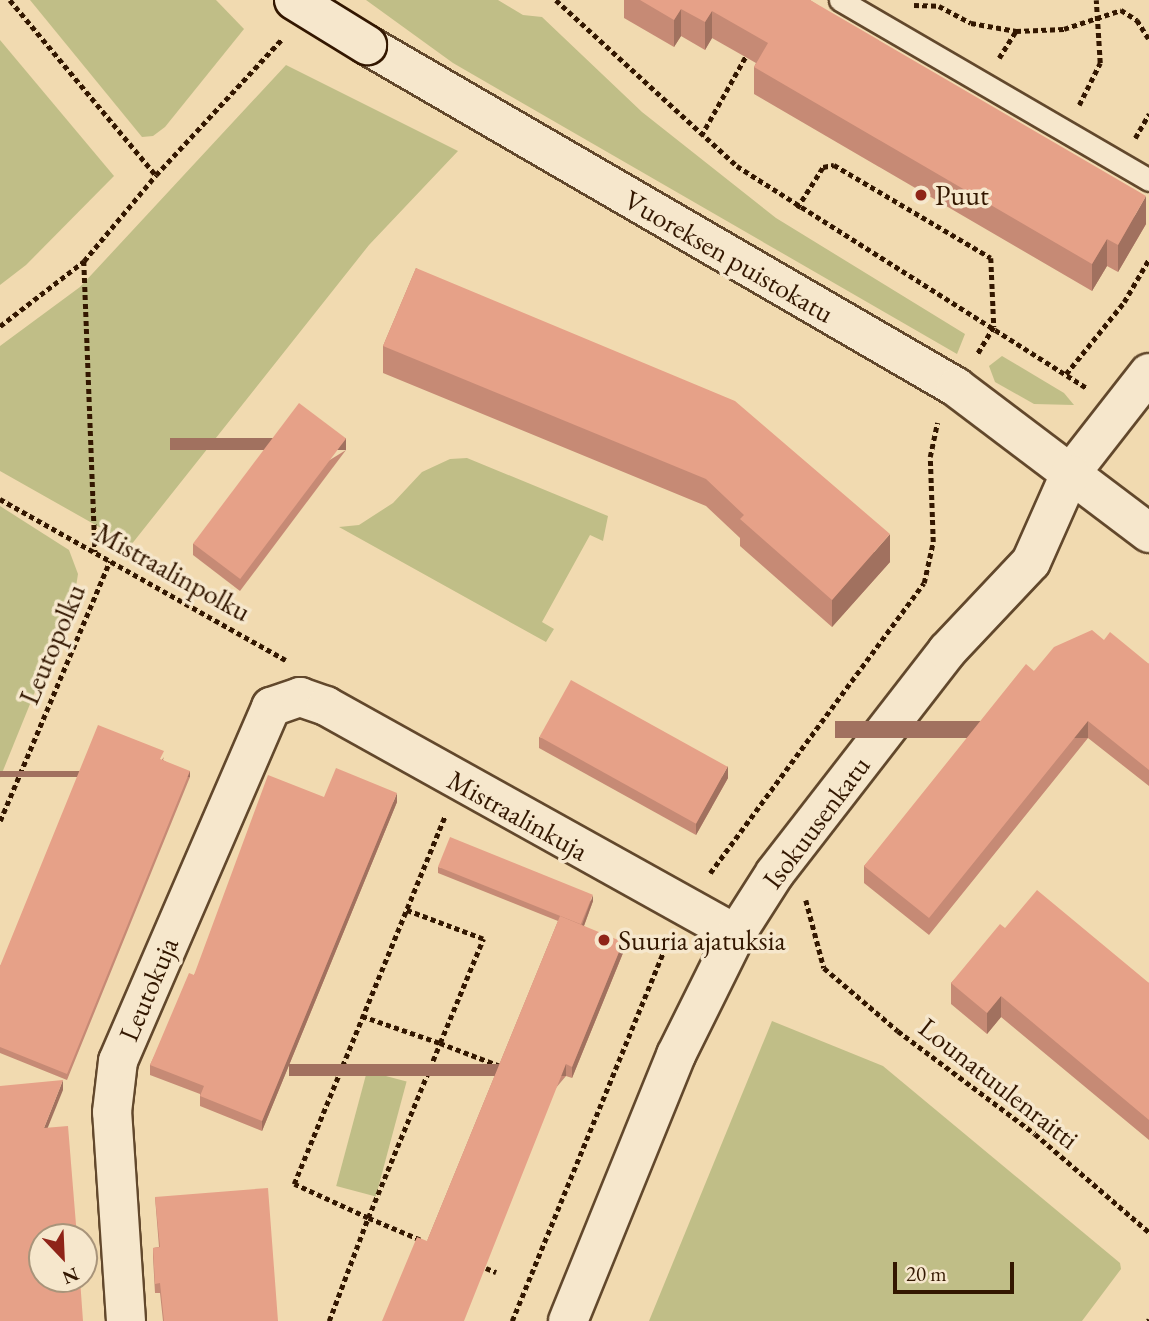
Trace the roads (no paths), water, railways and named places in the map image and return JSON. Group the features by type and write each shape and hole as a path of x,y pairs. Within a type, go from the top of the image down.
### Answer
{"street":[{"name":"Vuoreksen puistokatu","path":"293,15 367,46 956,387 1149,533"},
{"name":"Isokuusenkatu","path":"568,1321 676,1055 736,934 775,873 947,651 1031,562 1070,474 1149,373"},
{"name":"Mistraalinkuja","path":"292,699 326,706 458,782 736,934"},
{"name":"Leutokuja","path":"126,1321 112,1112 118,1060 260,724 271,706 292,699"}],"lane":[{"path":"840,0 1149,180"}],"place":[{"name":"Puut","path":"921,195"},
{"name":"Suuria ajatuksia","path":"604,940"}]}
